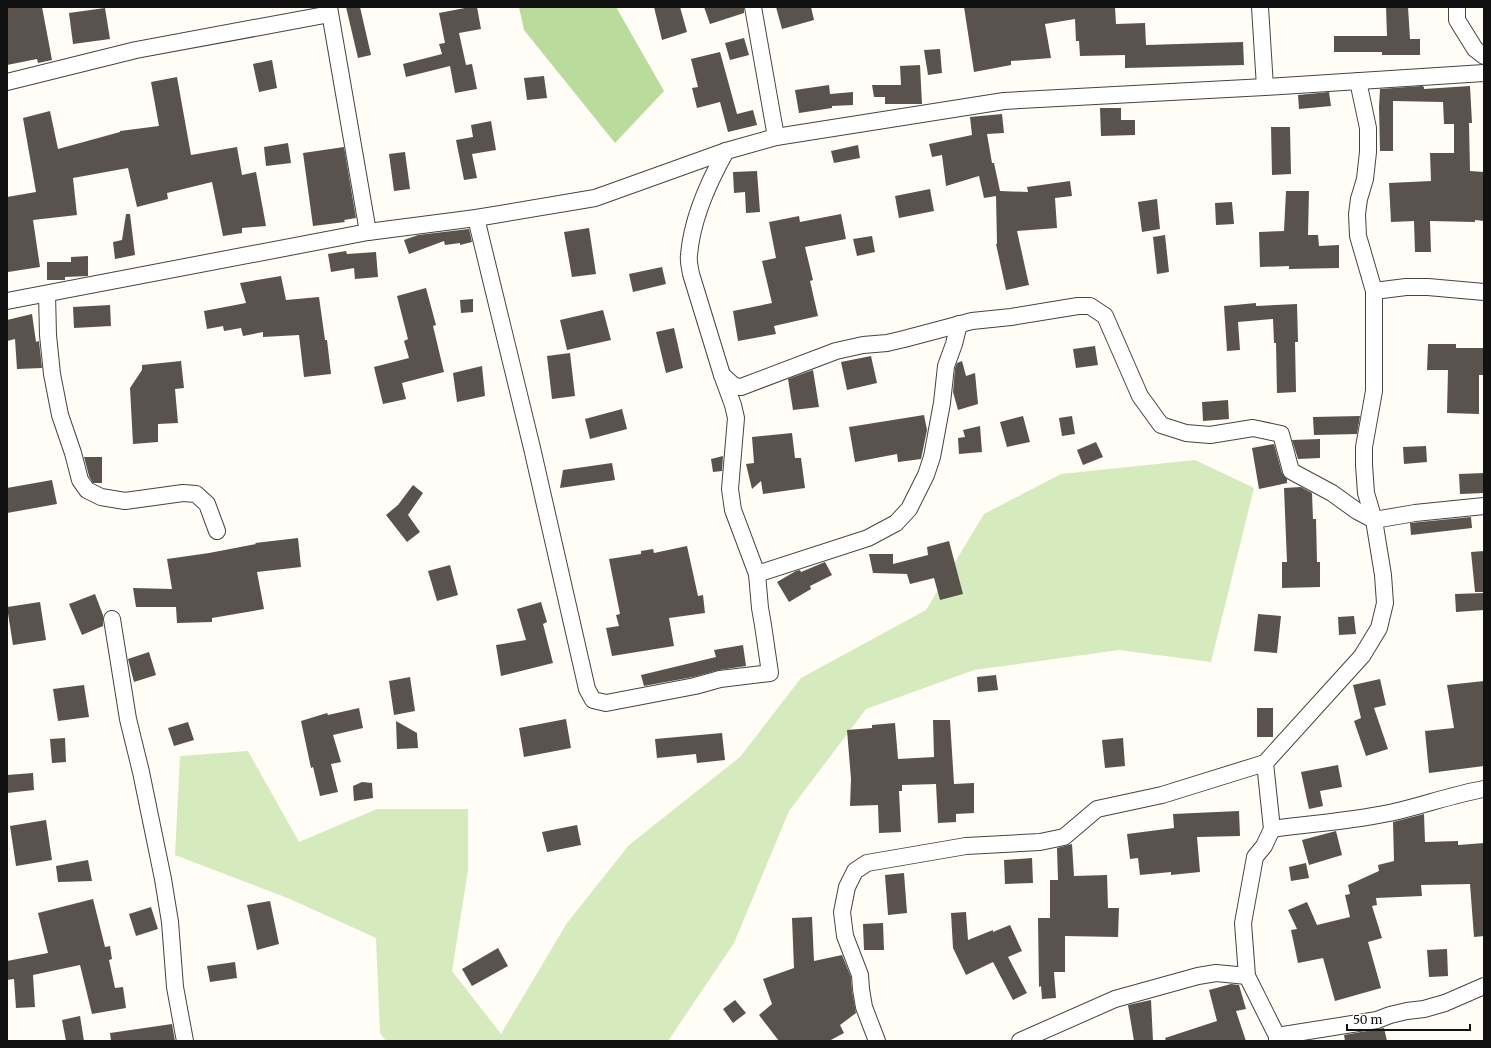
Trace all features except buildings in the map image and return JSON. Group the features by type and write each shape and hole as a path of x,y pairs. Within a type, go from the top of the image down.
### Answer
{"street":[{"path":"753,7 776,137"},
{"path":"1260,7 1265,87"},
{"path":"1457,7 1457,20 1475,49 1484,56"},
{"path":"7,82 136,50 329,11 368,232"},
{"path":"7,301 368,232 476,218 595,198 726,151 776,137 1004,101 1265,87 1484,73"},
{"path":"877,1041 864,1007 860,975 845,936 842,912 847,887 855,871 867,863 966,846 1040,842 1064,837 1097,809 1162,795 1265,763 1362,656 1379,628 1385,603 1384,582 1374,520 1366,493 1364,447 1374,391 1374,292 1358,236 1357,214 1359,199 1365,179 1368,152 1368,128 1358,81"},
{"path":"476,218 532,448 587,689 593,700 606,703 695,686 720,679 770,673 760,608 758,574 733,510 730,489 736,418 690,274 688,257 700,206 710,180 726,151"},
{"path":"1374,292 1406,287 1428,287 1484,292"},
{"path":"47,294 48,335 52,374 60,415 73,453 80,480 87,490 101,497 125,501 183,493 196,494 207,504 217,531"},
{"path":"722,375 734,386 741,387 836,351 864,345 886,343 972,321 1011,318 1078,306 1090,306 1105,316 1140,396 1161,425 1186,433 1210,435 1253,428 1281,434 1291,472 1332,493 1357,511 1374,520 1415,513 1484,506"},
{"path":"758,574 868,538 896,523 909,509 926,475 932,457 942,403 946,366 959,324"},
{"path":"112,619 128,720 141,772 163,879 170,922 175,986 185,1041"},
{"path":"1265,763 1272,829 1264,846 1255,858 1245,905 1243,923 1247,976 1277,1038 1377,1020 1396,1014 1424,1009 1445,1003 1484,986"},
{"path":"1272,829 1391,812 1442,798 1484,789"},
{"path":"1020,1041 1115,999 1210,974 1247,976"}],"green space":[{"path":"519,7 616,7 664,91 615,143 524,30"},
{"path":"1195,460 1254,488 1211,662 1119,650 974,670 866,709 789,811 734,943 668,1041 386,1041 380,1033 376,938 290,899 175,855 180,756 248,751 299,842 377,809 468,809 468,870 452,971 501,1034 567,923 629,845 740,757 801,678 926,610 984,514 1061,474"}]}
